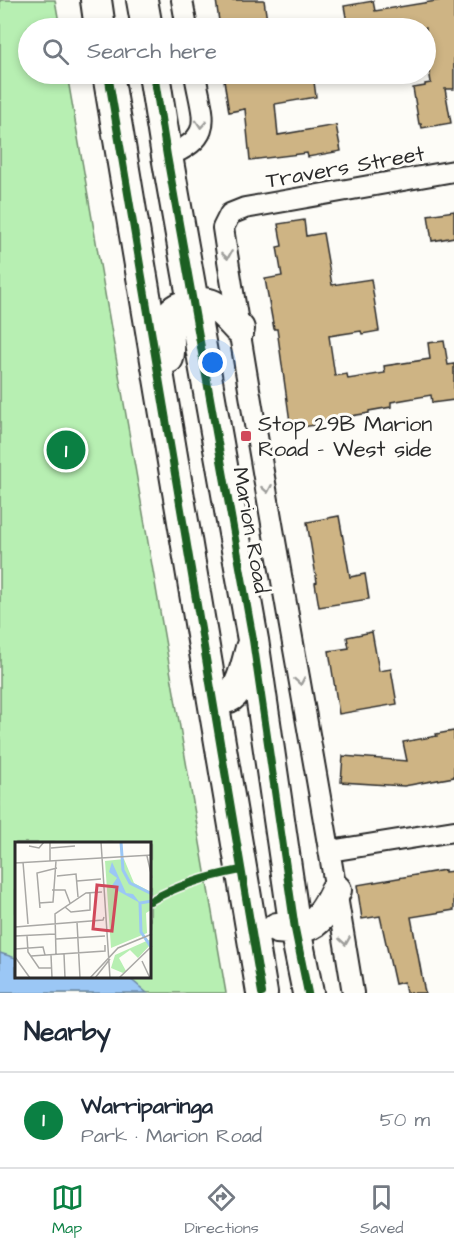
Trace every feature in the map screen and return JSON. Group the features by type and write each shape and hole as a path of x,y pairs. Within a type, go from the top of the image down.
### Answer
{"main road":[{"path":"96,0 99,18"},
{"path":"142,0 145,18"},
{"path":"110,84 262,993"},
{"name":"Marion Road","path":"156,84 253,640 295,929 308,993"},
{"path":"118,135 147,154 158,157 167,156"},
{"path":"160,387 170,352 168,322 170,315 178,309 193,303 209,303 216,306 239,329"},
{"path":"211,691 221,698 235,693 247,664 253,640"},
{"path":"247,905 269,926 280,929 307,927 330,904 336,890"}],"street":[{"path":"182,0 185,18"},
{"path":"167,156 190,145 201,133 202,117 197,84"},
{"name":"Travers Street","path":"245,208 454,171"},
{"name":"Marion Road","path":"245,208 230,214 223,228 353,993"},
{"path":"330,851 454,831"}],"green space":[{"path":"0,0 55,0 58,18 18,18 18,84 69,84 226,993 0,993"}],"water":[{"path":"0,953 15,958 15,978 129,978 147,993 0,993"}],"building":[{"path":"216,0 264,0 267,18 219,18"},
{"path":"454,0 454,89 445,89 451,123 422,128 419,124 413,88 425,86 425,84 436,84 436,18 346,18 344,6 373,1 375,11"},
{"path":"225,84 314,84 316,97 275,104 278,135 336,125 341,151 308,157 307,153 250,160 245,109 229,112"},
{"path":"454,211 454,237 432,241 428,215"},
{"path":"304,220 306,236 323,233 332,285 371,279 379,331 329,336 335,376 347,374 348,379 385,373 384,366 430,359 428,343 444,341 448,365 454,364 454,400 432,403 431,395 391,402 391,407 369,411 369,413 314,422 315,425 291,429 277,329 274,329 265,279 282,276 277,247 282,246 278,224"},
{"path":"339,516 350,577 365,574 369,599 319,607 307,522"},
{"path":"372,632 379,671 391,669 397,704 339,714 329,651 349,648 347,637"},
{"path":"454,731 454,777 404,786 341,782 343,756 407,761 403,742"},
{"path":"445,870 445,872 454,871 454,910 411,917 425,993 406,993 404,982 395,984 380,916 362,919 357,885"}],"cycle path":[{"path":"110,84 262,993"},
{"path":"156,84 253,640 295,929 308,993"},
{"path":"152,900 194,882 241,870"}],"place":[{"name":"Stop 29B Marion Road - West side","path":"246,436"},
{"name":"Warriparinga","path":"66,450"}]}
